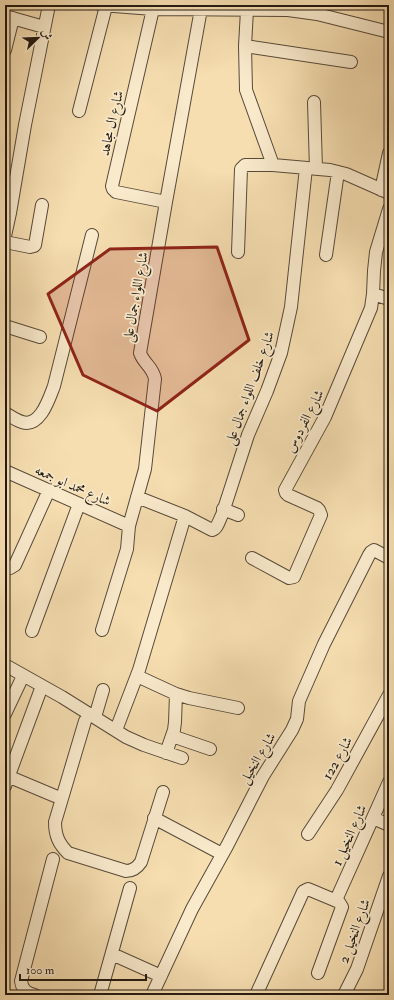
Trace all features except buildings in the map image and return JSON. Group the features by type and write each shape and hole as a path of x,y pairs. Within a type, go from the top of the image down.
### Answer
{"street":[{"path":"5,236 49,5"},
{"path":"79,111 104,5 153,9 173,7 201,9 233,7 247,10 318,10 389,32"},
{"name":"شارع ال مجاهد","path":"153,9 112,186 116,192 166,202"},
{"name":"شارع اللواء جمال على","path":"102,630 126,549 129,526 145,469 155,379 151,368 144,361 140,353 201,9"},
{"path":"247,10 245,46 246,90 273,165"},
{"path":"5,50 9,17 44,27"},
{"path":"245,46 351,62"},
{"name":"شارع خلف اللواء جمال على","path":"137,497 185,516 214,530 216,528 248,435 281,353 291,307 311,168 314,102"},
{"path":"238,252 240,168 245,165 273,165 338,172 346,174 385,192 389,153"},
{"path":"326,255 338,172"},
{"path":"5,242 30,247 34,246 36,243 42,205"},
{"name":"شارع الفردوس","path":"252,558 289,578 292,578 295,576 321,515 315,506 288,495 286,493 286,489 325,417 371,308 376,252 389,209"},
{"path":"5,413 22,422 29,423 36,419 45,408 56,379 92,235"},
{"path":"373,294 389,299"},
{"path":"5,326 40,337"},
{"name":"شارع محمد ابو جمعه","path":"5,471 129,526"},
{"path":"5,569 15,565 49,490"},
{"path":"32,632 79,504"},
{"path":"223,509 238,515"},
{"path":"116,730 137,676 185,516"},
{"name":"شارع النخيل","path":"152,995 192,909 263,776 297,719 298,701 324,644 369,555 374,550 389,558"},
{"path":"5,665 62,697 90,719 116,730 126,737 182,758"},
{"path":"5,714 23,676"},
{"path":"137,676 176,694 238,708"},
{"path":"42,686 6,779 55,796"},
{"path":"103,690 90,719 55,822 57,840 68,853 126,871 131,871 139,866 141,862 163,792"},
{"path":"166,753 175,722 176,694"},
{"name":"شارع 122","path":"308,834 336,790 389,695"},
{"path":"172,736 210,749"},
{"name":"شارع النخيل 1","path":"336,900 389,782"},
{"path":"154,818 222,854"},
{"path":"373,818 389,825"},
{"path":"35,995 23,988 22,981 53,860"},
{"name":"شارع النخيل 2","path":"344,995 357,969 389,876"},
{"path":"100,995 130,888"},
{"path":"256,995 304,891 308,889 336,900 341,903 342,909 318,973"},
{"path":"112,954 161,976"}],"highlighted area":[{"path":"217,247 249,340 157,411 83,375 48,294 110,249"}]}
